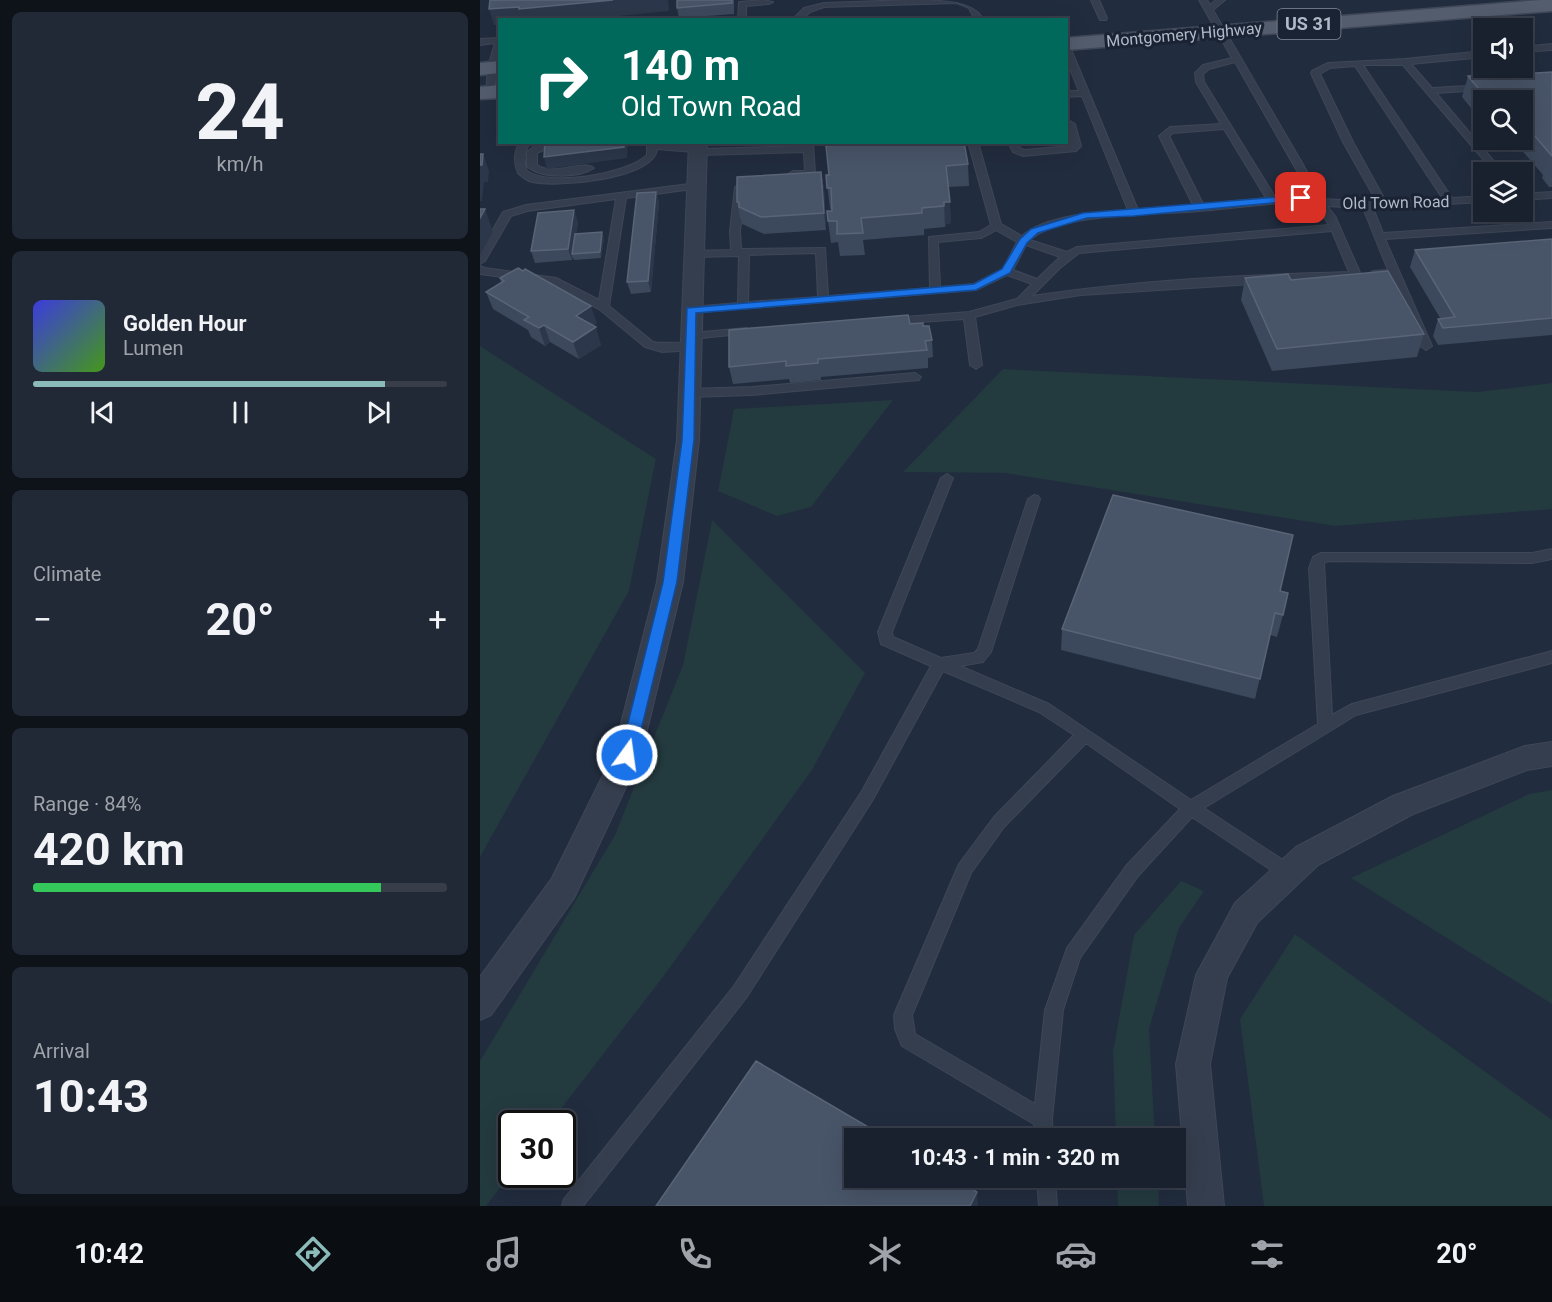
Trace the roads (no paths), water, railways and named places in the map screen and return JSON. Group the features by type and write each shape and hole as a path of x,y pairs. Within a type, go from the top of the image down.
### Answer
{"main road":[{"name":"Montgomery Highway","path":"1185,11 1211,3 1243,7"},
{"name":"Montgomery Highway","path":"1068,45 1552,5"},
{"name":"Montgomery Highway","path":"1095,12 1127,16"}],"street":[{"path":"480,1004 562,888 627,755 670,582 688,440 698,148"},
{"path":"1206,1206 1193,1064 1212,975 1246,913 1307,856 1403,805 1525,758 1552,754"}],"lane":[{"path":"798,18 807,10 824,5 957,1 973,3 979,18"},
{"path":"742,18 742,4 769,2"},
{"path":"1211,3 1221,31 1320,203 1330,216 1356,275"},
{"path":"480,42 498,41"},
{"path":"490,92 490,68 498,46"},
{"path":"1533,49 1552,47"},
{"path":"1068,50 1134,213"},
{"path":"1382,204 1348,142 1315,74 1328,66 1473,55"},
{"path":"1238,59 1206,67 1199,74 1200,82 1272,200"},
{"path":"1405,62 1490,162"},
{"path":"1357,63 1449,201"},
{"path":"1430,91 1497,85"},
{"path":"1068,94 1085,93"},
{"path":"1013,144 1016,150 1023,153 1073,149 1076,146 1076,139 1068,118"},
{"path":"1200,208 1164,136 1170,130 1225,126"},
{"path":"524,144 520,157 522,172 528,178 543,182 616,173 642,164 650,158 652,144 698,148 808,146 810,174 778,176"},
{"path":"550,144 532,152 532,166 536,170 547,173 609,166 650,158"},
{"path":"975,144 996,226 1023,241 1066,255"},
{"path":"743,306 740,253 735,231 737,195 739,188 752,180"},
{"path":"480,261 507,214 526,208 697,186"},
{"path":"603,306 622,195"},
{"path":"1533,196 1552,195"},
{"name":"Old Town Road","path":"1023,241 1035,231 1086,215 1200,208 1301,198 1320,203 1366,204 1473,200"},
{"path":"1366,204 1426,346"},
{"path":"935,291 933,239 981,235 996,226"},
{"path":"1379,236 1551,227"},
{"path":"1021,301 1066,255 1077,250 1335,228"},
{"path":"691,310 976,287 1007,271 1023,241"},
{"path":"693,254 821,250 823,300"},
{"path":"480,269 503,275 552,280 603,306 650,345 662,348 761,330"},
{"path":"1007,271 1040,284"},
{"path":"876,322 969,315 1021,301 1081,292 1293,277 1394,273"},
{"path":"969,315 976,365"},
{"path":"689,393 752,391 915,377"},
{"path":"947,478 885,632 886,640 1044,708 1289,873"},
{"path":"940,664 978,658 984,652 1034,499"},
{"path":"1324,726 1316,568 1318,560 1326,556 1532,558 1552,554"},
{"path":"1043,1128 1054,1010 1073,954 1132,871 1191,808 1352,710 1552,657"},
{"path":"571,1206 740,992 867,796 940,664"},
{"path":"1043,1119 908,1040 903,1015 965,869 999,822 1085,734"},
{"path":"1047,1188 1048,1206"}]}
